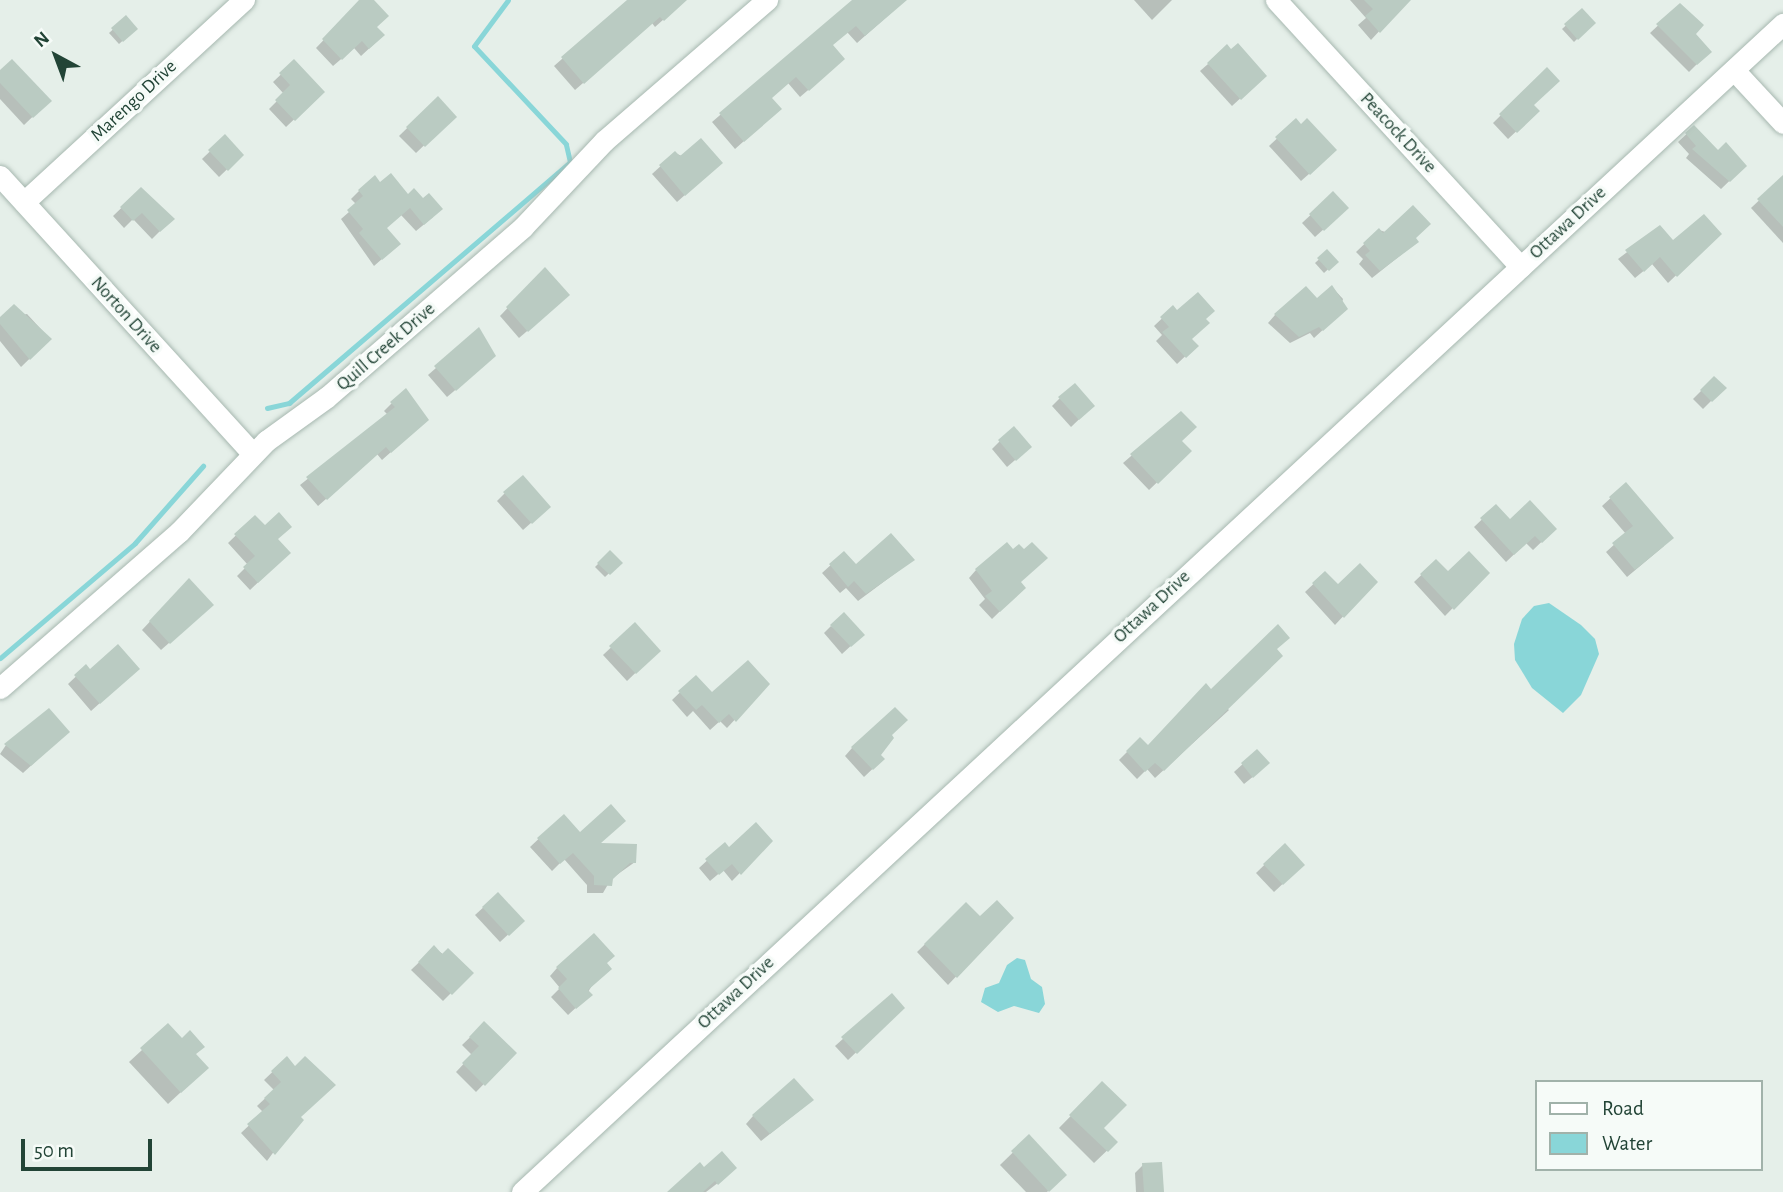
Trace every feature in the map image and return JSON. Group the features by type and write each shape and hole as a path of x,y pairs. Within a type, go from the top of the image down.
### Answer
{"street":[{"name":"Marengo Drive","path":"24,202 244,0"},
{"name":"Quill Creek Drive","path":"0,688 179,532 252,453 327,397 523,227 604,141 767,0"},
{"name":"Peacock Drive","path":"1276,0 1521,267"},
{"name":"Ottawa Drive","path":"522,1192 1783,24"},
{"path":"1734,70 1783,123"},
{"name":"Norton Drive","path":"0,177 252,453"}],"water":[{"path":"1549,603 1581,625 1595,639 1599,654 1581,695 1563,713 1532,688 1515,660 1514,644 1522,619 1534,606"},
{"path":"1017,958 1025,960 1031,979 1042,987 1045,1004 1039,1013 1014,1006 998,1012 981,1002 985,988 999,983 1007,965"}],"building":[{"path":"359,0 374,0 389,16 377,27 385,35 369,49 362,41 342,60 322,39"},
{"path":"627,0 687,0 664,21 660,17 584,84 561,57"},
{"path":"852,0 907,0 865,36 856,26 833,45 845,59 809,91 796,77 772,98 782,109 744,142 719,113"},
{"path":"1364,0 1411,0 1380,33 1365,16 1373,9"},
{"path":"1680,3 1704,25 1696,34 1712,52 1697,65 1656,24"},
{"path":"1582,8 1596,23 1578,40 1564,24"},
{"path":"126,15 138,29 123,42 111,28"},
{"path":"1238,43 1267,76 1241,100 1207,63 1227,44 1231,49"},
{"path":"12,59 52,101 33,118 0,83 0,70"},
{"path":"294,59 325,92 295,121 275,100 290,85 279,73"},
{"path":"1547,67 1560,81 1534,105 1540,111 1517,133 1499,114"},
{"path":"438,96 457,117 425,147 406,127"},
{"path":"1296,118 1301,124 1307,118 1337,150 1310,175 1275,137"},
{"path":"1694,125 1718,150 1726,142 1747,166 1730,182 1692,149 1696,146 1685,133"},
{"path":"225,134 244,155 228,171 208,150"},
{"path":"701,138 723,163 685,196 659,165 675,151 680,156"},
{"path":"391,173 408,194 414,188 423,198 429,193 443,209 424,225 410,208 387,228 401,244 382,260 359,233 363,229 347,210 363,196 358,190 375,175 380,182"},
{"path":"1783,175 1783,227 1757,199"},
{"path":"141,187 175,219 160,232 142,213 133,221 120,207"},
{"path":"1333,191 1349,208 1324,231 1309,214"},
{"path":"1413,205 1431,224 1416,238 1419,242 1380,271 1365,255 1370,251 1363,243 1379,228 1383,233"},
{"path":"1704,214 1722,234 1677,277 1660,257 1644,272 1625,250 1660,225 1673,240"},
{"path":"1327,249 1339,262 1329,271 1317,258"},
{"path":"545,267 570,295 528,332 506,307"},
{"path":"1332,285 1348,309 1323,331 1319,327 1299,337 1274,314 1306,286 1317,298"},
{"path":"1198,292 1215,311 1206,319 1210,323 1192,339 1199,346 1186,358 1162,332 1169,327 1160,317 1173,305 1177,310"},
{"path":"14,304 52,339 30,360 0,324 0,317"},
{"path":"479,327 496,356 456,391 434,366"},
{"path":"1714,376 1727,388 1712,402 1700,390"},
{"path":"1075,383 1095,406 1079,420 1058,397"},
{"path":"406,388 429,420 391,453 386,447 327,500 306,477 395,407 390,402"},
{"path":"1181,411 1197,427 1182,441 1192,451 1158,484 1130,454"},
{"path":"1014,426 1032,447 1016,461 998,440"},
{"path":"523,475 551,507 532,524 503,492"},
{"path":"1626,482 1674,538 1635,570 1612,543 1633,526 1609,497"},
{"path":"1530,500 1557,529 1542,543 1535,536 1514,555 1480,518 1496,504 1510,519"},
{"path":"279,512 292,527 278,539 291,553 258,583 243,567 255,556 234,534 255,515 265,525"},
{"path":"891,533 915,560 866,594 854,581 848,587 829,564 844,551 856,564"},
{"path":"1007,542 1013,549 1019,544 1024,549 1032,542 1048,558 1021,582 1026,588 1000,612 985,596 992,591 975,569"},
{"path":"610,550 623,563 610,575 597,563"},
{"path":"1469,551 1490,573 1454,610 1420,574 1436,559 1448,571"},
{"path":"1360,563 1378,582 1344,618 1312,583 1325,571 1338,584"},
{"path":"189,578 214,605 170,644 149,621"},
{"path":"844,612 865,635 851,647 830,625"},
{"path":"635,622 661,651 636,674 609,646"},
{"path":"1278,624 1290,638 1277,649 1283,656 1164,771 1155,763 1145,772 1126,751 1140,737 1148,745 1206,683 1211,689"},
{"path":"118,644 140,669 100,704 74,675 86,664 90,669"},
{"path":"748,660 770,684 736,722 729,714 719,723 702,705 696,710 678,691 696,675 712,692"},
{"path":"895,707 908,720 892,735 894,738 881,755 885,759 873,770 851,747"},
{"path":"49,708 70,732 31,766 4,744"},
{"path":"1257,749 1270,763 1253,778 1241,763"},
{"path":"611,804 626,821 601,843 637,844 636,863 630,863 613,879 612,886 594,885 594,876 573,853 560,864 537,838 564,814 580,832"},
{"path":"756,822 773,841 741,875 732,864 719,875 705,859 725,842 729,847"},
{"path":"1285,843 1305,865 1283,885 1263,864"},
{"path":"498,892 525,921 509,936 482,907"},
{"path":"997,900 1014,918 957,978 924,944 966,902 980,916"},
{"path":"594,933 615,956 607,963 612,969 588,990 593,995 576,1009 558,988 567,979 556,967"},
{"path":"434,945 442,954 448,948 474,973 452,995 418,962"},
{"path":"892,993 905,1008 857,1054 841,1037"},
{"path":"484,1021 517,1053 485,1086 462,1063 479,1046 469,1037"},
{"path":"168,1023 182,1038 190,1030 205,1047 196,1054 209,1068 181,1093 140,1048"},
{"path":"287,1056 295,1066 305,1056 336,1085 301,1117 304,1120 275,1155 247,1124 270,1104 264,1098 281,1082 271,1071"},
{"path":"794,1078 814,1100 770,1134 752,1115"},
{"path":"1102,1081 1127,1105 1104,1128 1118,1142 1108,1152 1069,1115"},
{"path":"1029,1134 1067,1175 1049,1192 1011,1151"},
{"path":"722,1151 737,1168 718,1185 715,1181 703,1192 667,1192 700,1162 704,1167"},
{"path":"1162,1162 1164,1192 1144,1192 1142,1163"}],"waterway":[{"path":"267,408 289,403 570,162 566,144 474,46 508,0"},
{"path":"0,658 135,543 203,466"}]}
